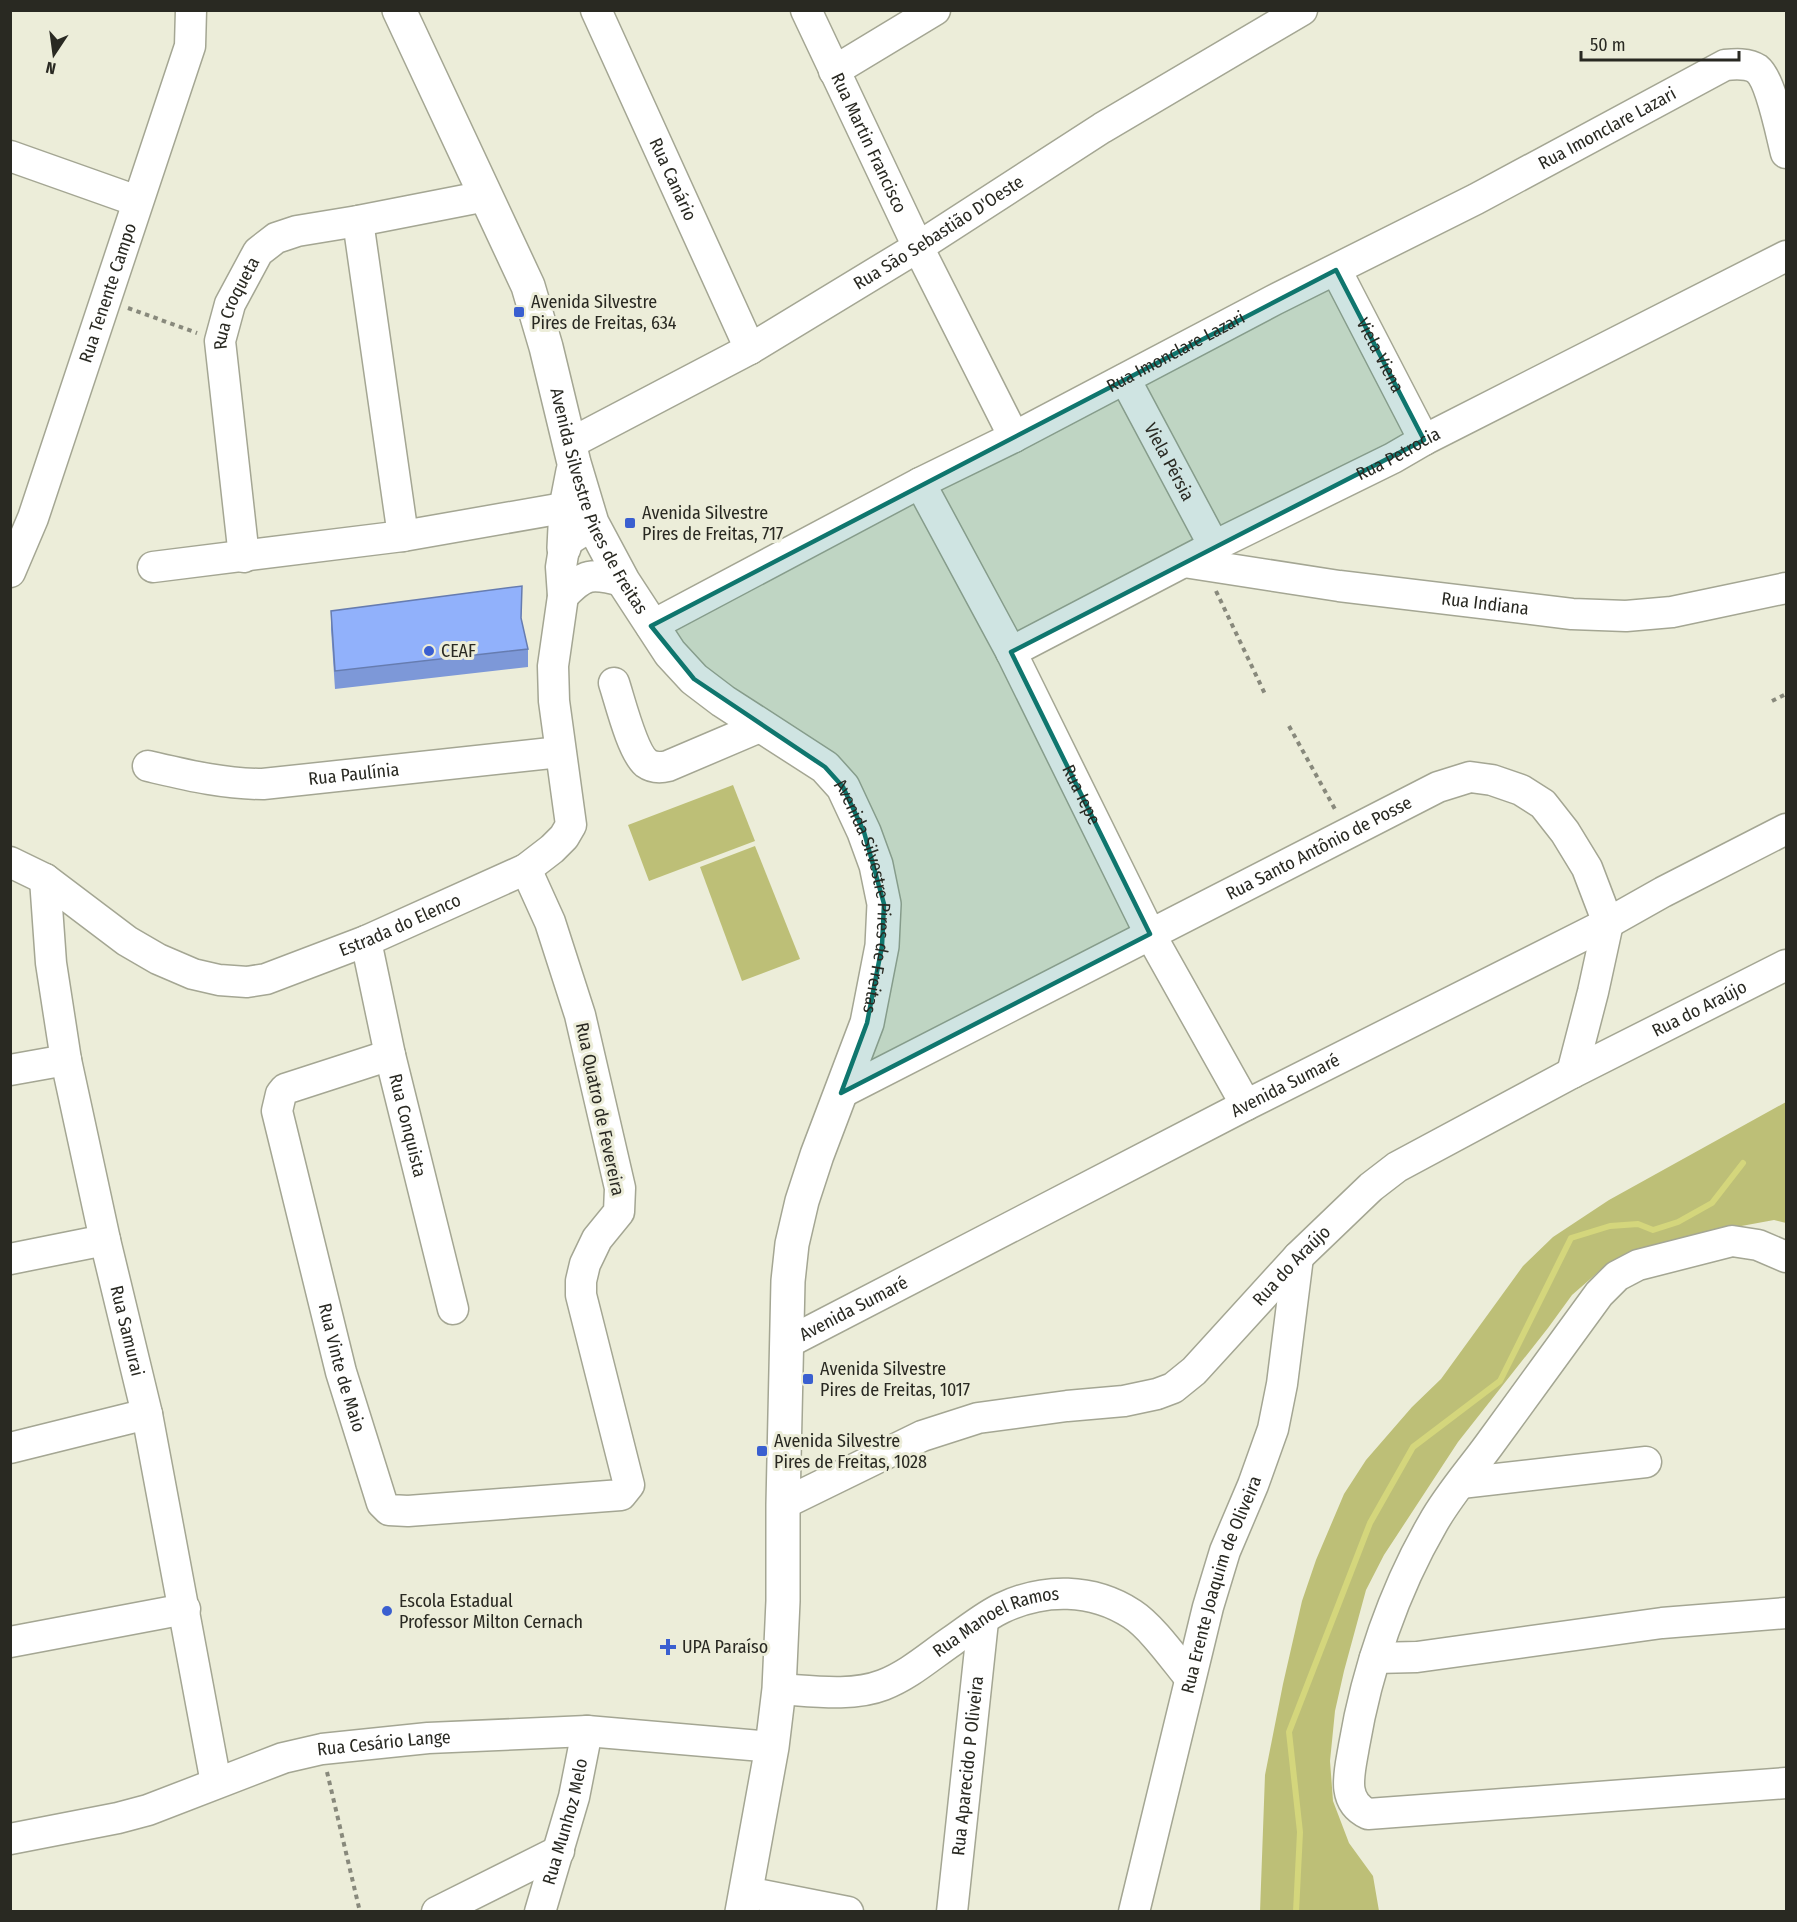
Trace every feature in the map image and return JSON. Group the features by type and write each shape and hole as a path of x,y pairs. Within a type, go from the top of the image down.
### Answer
{"main road":[{"name":"Avenida Silvestre Pires de Freitas","path":"399,10 528,286 546,347 572,454"},
{"path":"564,548 582,514 572,454"},
{"name":"Avenida Silvestre Pires de Freitas","path":"582,514 651,626 670,653 694,679 723,701 825,767 843,787 864,832 876,865 884,904 882,946 867,1023 802,1201 792,1244 788,1281 783,1601 779,1689 772,1747 744,1902"}],"street":[{"name":"Rua Tenente Campo","path":"10,572 33,518 190,46 192,10"},
{"name":"Rua Canário","path":"596,10 750,349"},
{"name":"Rua Martin Francisco","path":"806,10 918,247 1014,437"},
{"path":"834,71 936,10"},
{"name":"Rua São Sebastião D'Oeste","path":"572,454 918,247 1102,128 1302,10"},
{"name":"Rua Imonclare Lazari","path":"651,626 920,483 1014,437 1274,300 1476,199 1725,65 1739,63 1757,69 1768,85 1786,153"},
{"path":"10,156 137,201"},
{"name":"Rua Croqueta","path":"244,557 220,341 230,304 258,252 276,238 297,231 486,196"},
{"path":"358,221 403,536"},
{"name":"Rua Petrocia","path":"1011,652 1201,558 1786,256"},
{"name":"Viela Viena","path":"1336,270 1424,441"},
{"name":"Viela Pérsia","path":"1125,379 1201,558"},
{"name":"Rua Iepe","path":"920,483 1011,652 1150,934 1246,1105"},
{"path":"153,567 582,514"},
{"name":"Estrada do Elenco","path":"10,861 45,879 137,947 158,959 193,974 219,980 247,982 266,979 366,941 526,869 552,849 564,837 571,825 554,701 553,666 563,596 561,567 564,548"},
{"name":"Rua Indiana","path":"1201,558 1339,586 1572,614 1626,616 1672,612 1786,588"},
{"path":"563,596 580,579 588,577 623,581"},
{"path":"614,683 638,754 647,764 657,768 668,766 762,726"},
{"name":"Rua Paulínia","path":"148,766 210,780 238,784 263,784 560,752"},
{"name":"Rua Santo Antônio de Posse","path":"841,1093 1438,787 1470,777 1492,780 1521,790 1543,804 1565,832 1587,868 1608,923"},
{"name":"Avenida Sumaré","path":"787,1343 1246,1105 1608,923 1786,829"},
{"name":"Rua Quatro de Fevereira","path":"526,869 550,922 580,1015 620,1188 619,1212 597,1239 585,1264 581,1295 629,1485"},
{"name":"Rua Samurai","path":"45,879 51,963 66,1060 105,1240 147,1414 216,1783"},
{"path":"1572,1073 1608,923"},
{"name":"Rua Conquista","path":"366,941 390,1055 453,1309"},
{"name":"Rua do Araújo","path":"783,1504 922,1436 978,1418 1124,1401 1173,1388 1194,1371 1298,1257 1371,1187 1397,1167 1572,1073 1786,965"},
{"name":"Rua Vinte de Maio","path":"390,1055 285,1089 281,1094 277,1111 341,1372 382,1503 389,1510 408,1511 615,1497 621,1496 629,1485"},
{"path":"10,1070 66,1060"},
{"path":"10,1259 105,1240"},
{"path":"1782,1249 1732,1241 1638,1265 1617,1276 1599,1294 1433,1521 1411,1566 1375,1658 1358,1729 1348,1788 1353,1803 1362,1812 1368,1814 1786,1783"},
{"name":"Rua Erente Joaquim de Oliveira","path":"1134,1911 1208,1606 1225,1551 1253,1485 1273,1429 1282,1384 1298,1257"},
{"path":"10,1448 147,1414"},
{"path":"1461,1483 1646,1462"},
{"name":"Rua Manoel Ramos","path":"779,1689 817,1692 864,1690 883,1685 905,1674 1001,1608 1038,1595 1075,1593 1103,1600 1133,1615 1190,1678"},
{"path":"10,1642 185,1609"},
{"path":"1375,1658 1417,1657 1662,1623 1786,1613"},
{"name":"Rua Aparecido P Oliveira","path":"952,1911 983,1621"},
{"name":"Rua Cesário Lange","path":"10,1839 148,1810 283,1758 322,1749 428,1738 587,1731 772,1747"},
{"name":"Rua Munhoz Melo","path":"540,1911 574,1797 587,1731"},
{"path":"437,1911 559,1851"},
{"path":"744,1902 848,1911"}],"path":[{"path":"106,300 220,341"},
{"path":"1201,558 1264,694"},
{"path":"1772,701 1786,694"},
{"path":"1289,726 1348,833"},
{"path":"322,1749 360,1911"}],"highlighted area":[{"path":"1336,270 1424,440 1011,652 1150,934 841,1093 867,1023 882,946 884,904 864,832 843,787 825,767 694,679 651,626"}],"green space":[{"path":"733,785 755,841 649,881 628,825"},
{"path":"755,846 800,959 742,981 700,867"},
{"path":"1786,1102 1786,1223 1774,1220 1698,1234 1604,1267 1572,1295 1458,1442 1384,1555 1366,1590 1335,1711 1330,1761 1333,1801 1349,1843 1373,1876 1379,1911 1260,1912 1265,1775 1302,1601 1316,1560 1344,1494 1366,1460 1412,1407 1441,1379 1523,1266 1553,1237 1609,1200"}],"building":[{"name":"CEAF","path":"522,586 521,618 528,649 335,671 331,611"}],"waterway":[{"path":"1296,1912 1300,1832 1289,1732 1370,1523 1413,1447 1500,1381 1571,1238 1610,1226 1638,1224 1653,1230 1678,1222 1712,1203 1743,1163"}],"place":[{"name":"Avenida Silvestre Pires de Freitas, 634","path":"519,312"},
{"name":"Avenida Silvestre Pires de Freitas, 717","path":"630,523"},
{"name":"CEAF","path":"429,651"},
{"name":"Avenida Silvestre Pires de Freitas, 1017","path":"808,1379"},
{"name":"Avenida Silvestre Pires de Freitas, 1028","path":"762,1451"},
{"name":"Escola Estadual Professor Milton Cernach","path":"387,1611"},
{"name":"UPA Paraíso","path":"668,1647"}]}
